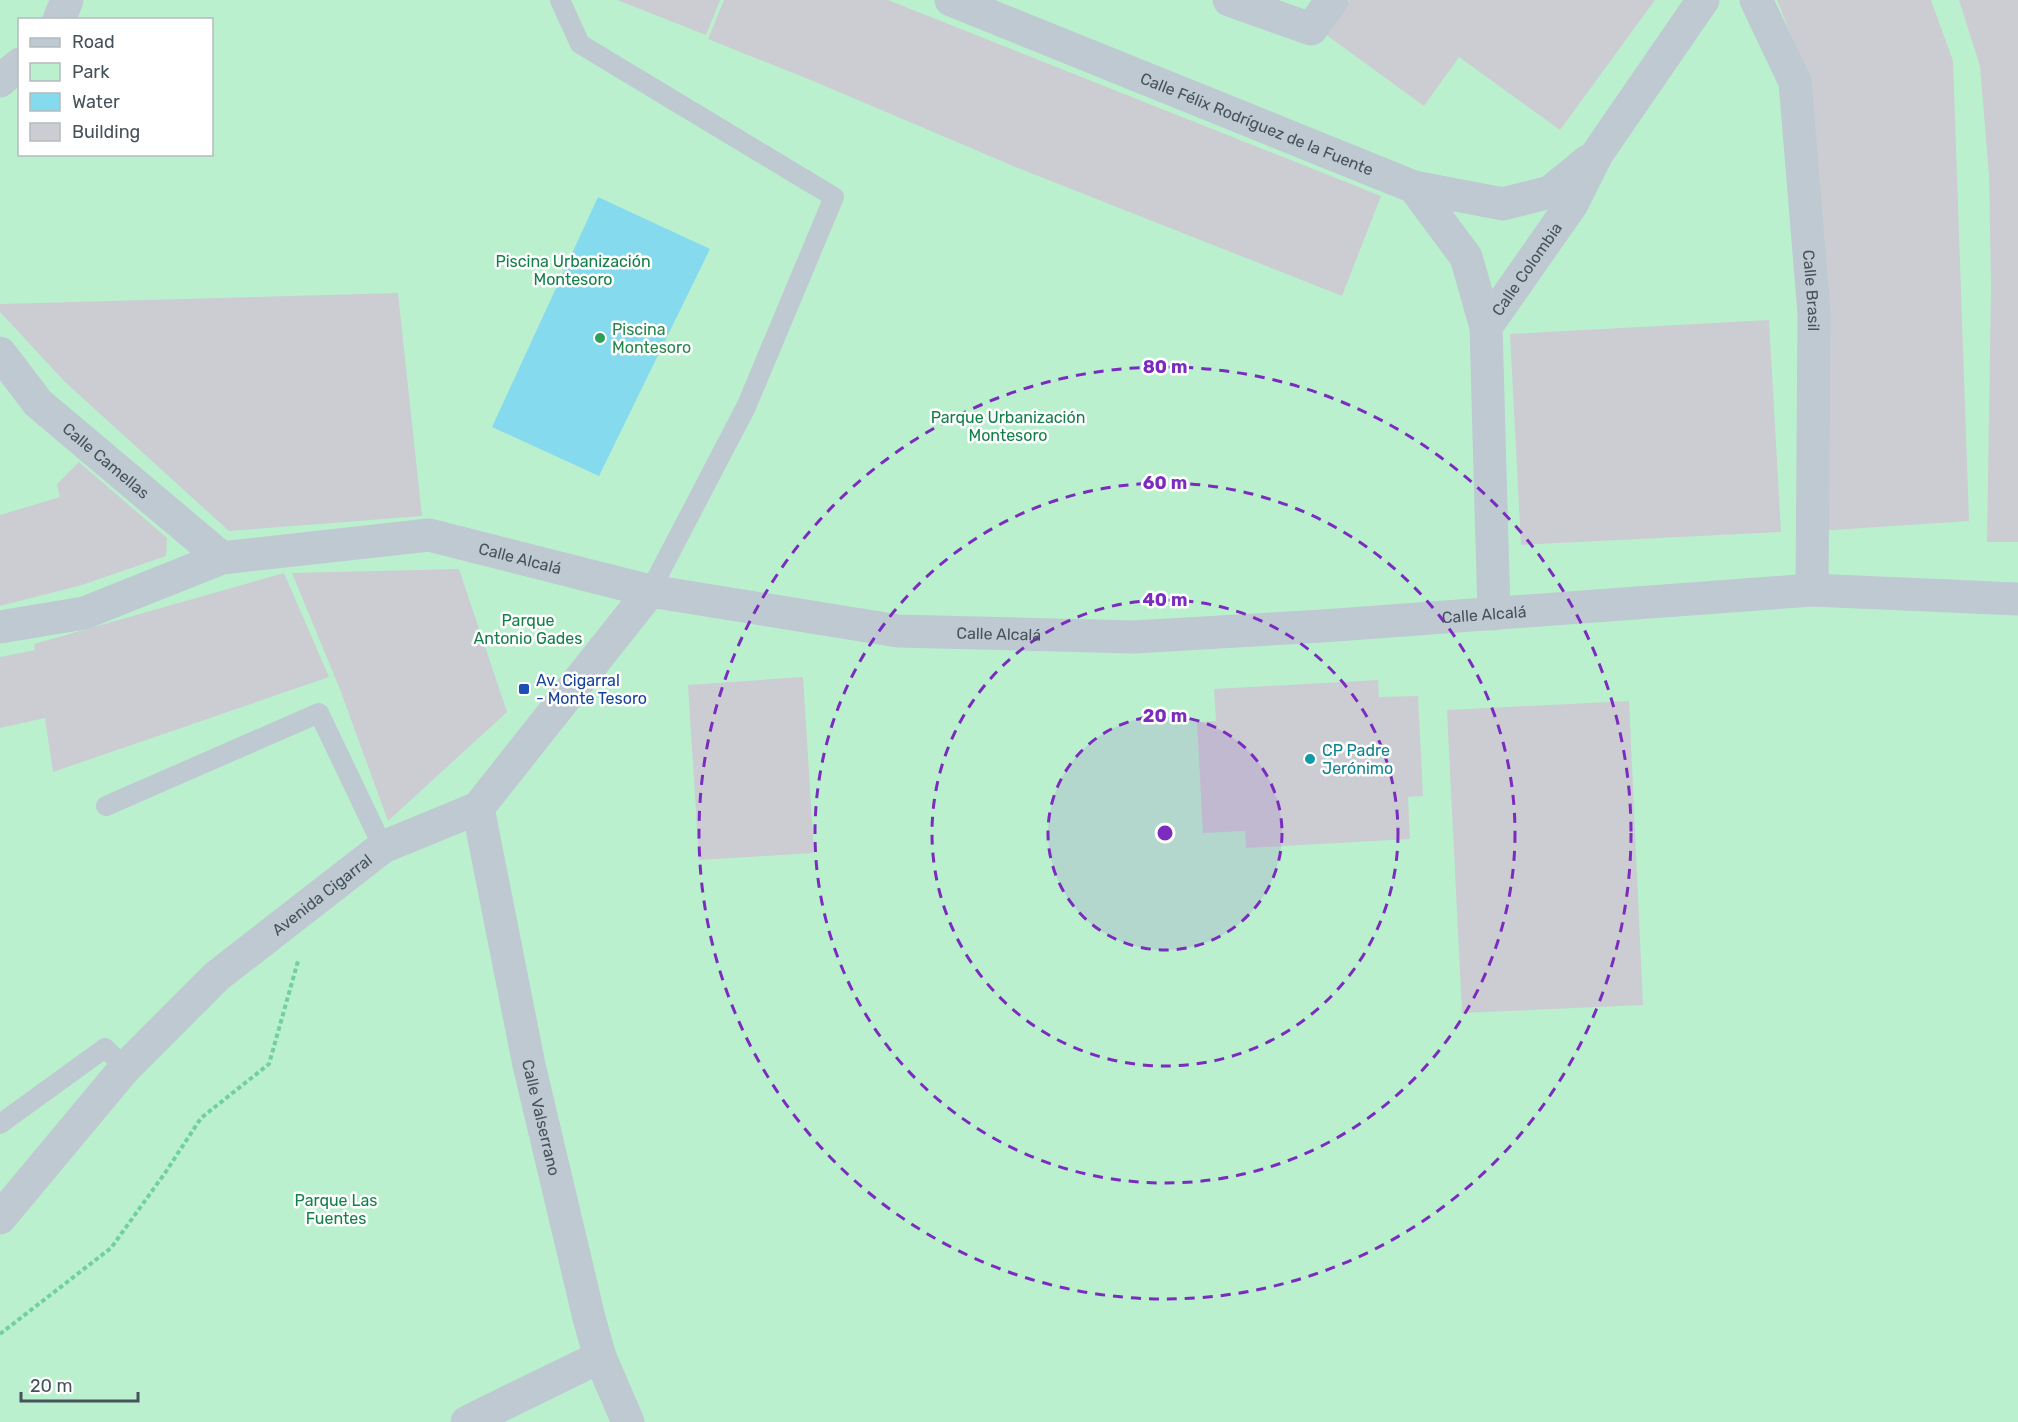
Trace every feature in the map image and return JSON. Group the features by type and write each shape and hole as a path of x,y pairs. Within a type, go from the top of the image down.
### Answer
{"street":[{"path":"60,18 66,0"},
{"name":"Calle Félix Rodríguez de la Fuente","path":"951,0 1414,187 1503,204 1550,192 1597,154"},
{"path":"1229,0 1311,29 1332,0"},
{"name":"Calle Colombia","path":"1494,614 1486,327 1572,204 1597,154 1703,0"},
{"name":"Calle Brasil","path":"1756,0 1796,82 1814,313 1812,590"},
{"path":"0,81 18,66"},
{"path":"1414,187 1466,257 1486,327"},
{"name":"Calle Camellas","path":"0,353 38,403 222,558"},
{"name":"Calle Alcalá","path":"0,627 84,613 222,558 429,535 650,591 898,631 1134,637 1323,626 1812,590 2018,599"},
{"name":"Avenida Cigarral","path":"0,1218 125,1068 217,976 383,847 478,808 650,591"},
{"name":"Calle Valserrano","path":"478,808 529,1065 600,1358 628,1422"},
{"path":"467,1422 600,1358"}],"lane":[{"path":"560,0 580,44 834,196 746,407 650,591"},
{"path":"106,806 319,713 383,847"},
{"path":"0,1124 105,1048 125,1068"}],"path":[{"path":"0,1334 111,1248 201,1118 270,1064 299,960"}],"green space":[{"path":"0,0 2018,0 2018,1422 0,1422"}],"water":[{"name":"Piscina Montesoro","path":"598,197 710,249 599,476 492,427"}],"building":[{"path":"617,0 720,0 706,35"},
{"path":"724,0 888,0 1381,196 1342,296 1018,168 708,39"},
{"path":"1350,0 1655,0 1560,130 1459,57 1424,106 1325,34"},
{"path":"1777,0 1931,0 1953,61 1969,521 1819,531 1809,81"},
{"path":"1959,0 2018,0 2018,542 1987,542 1991,286 1989,175 1980,66"},
{"path":"398,293 422,516 229,531 65,382 0,312 0,304"},
{"path":"1769,320 1781,532 1521,545 1510,334"},
{"path":"79,462 167,538 166,556 82,585 0,606 0,515 60,497 57,484"},
{"path":"459,569 507,712 388,821 341,692 292,573"},
{"path":"284,573 329,677 53,772 45,718 0,728 0,657 35,650 34,644"},
{"path":"803,677 814,853 699,860 688,685"},
{"name":"CP Padre Jerónimo","path":"1378,680 1379,697 1418,696 1423,796 1408,797 1410,839 1246,848 1245,831 1203,833 1197,722 1216,721 1214,689"},
{"path":"1629,701 1643,1005 1462,1013 1447,710"}],"place":[{"name":"Piscina Montesoro","path":"600,338"},
{"name":"Av. Cigarral - Monte Tesoro","path":"524,689"},
{"name":"CP Padre Jerónimo","path":"1310,759"}],"park label":[{"name":"Piscina Urbanización Montesoro","path":"573,270"},
{"name":"Parque Urbanización Montesoro","path":"1008,426"},
{"name":"Parque Antonio Gades","path":"528,629"},
{"name":"Parque Las Fuentes","path":"336,1209"}]}
